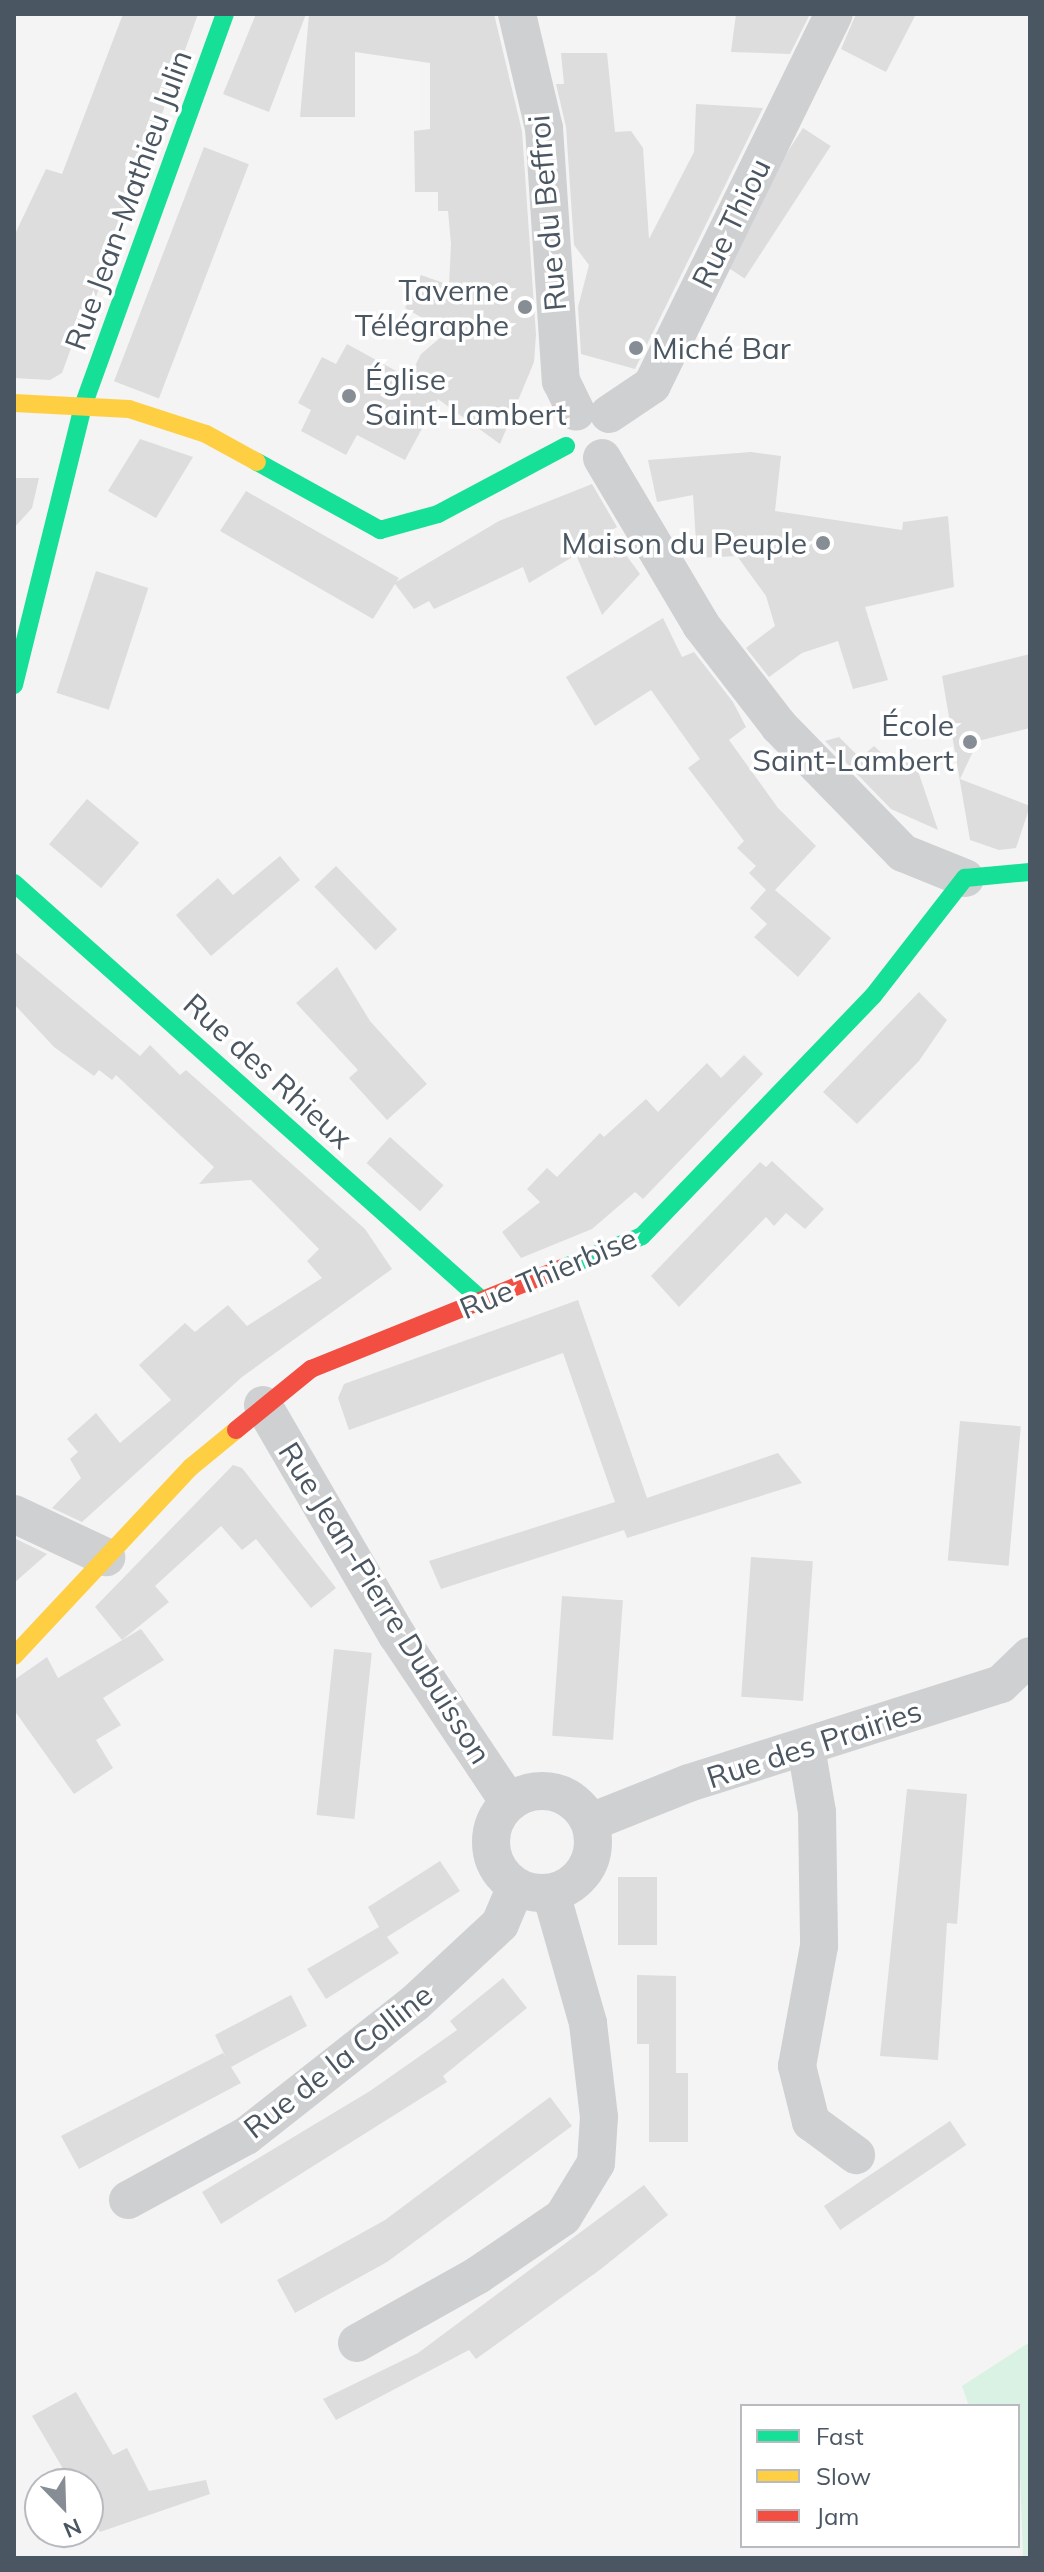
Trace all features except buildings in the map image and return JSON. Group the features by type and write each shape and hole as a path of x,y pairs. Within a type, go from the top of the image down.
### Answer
{"street":[{"name":"Rue Jean-Mathieu Julin","path":"83,406 225,14"},
{"name":"Rue du Beffroi","path":"517,14 544,128 561,381 584,424"},
{"name":"Rue Thiou","path":"584,424 652,385 834,14"},
{"path":"14,403 129,409 206,434 380,530 438,514 584,424"},
{"path":"14,685 83,406"},
{"path":"584,424 580,459 602,458 701,625 779,726 903,853 965,878 1030,872"},
{"name":"Rue Thierbise","path":"14,1656 106,1557 263,1405 311,1369 642,1236 873,996 965,878"},
{"name":"Rue des Rhieux","path":"14,883 484,1302"},
{"name":"Rue Jean-Pierre Dubuisson","path":"263,1405 397,1635 508,1801"},
{"path":"14,1514 106,1557"},
{"name":"Rue des Prairies","path":"591,1822 806,1747 1001,1684 1030,1656"},
{"path":"806,1747 817,1812 819,1946 797,2066 811,2122 856,2155"},
{"path":"357,2343 478,2275 563,2217 596,2163 599,2117 588,2023 533,1890 493,1863 490,1829 508,1801 539,1789 570,1797 591,1822 593,1853 578,1880 533,1890"},
{"name":"Rue de la Colline","path":"128,2200 246,2136 415,2003 533,1890"}],"green space":[{"path":"1030,2342 1030,2558 1023,2558 1020,2404 968,2404 962,2386"}],"traffic: fast":[{"path":"14,685 83,406 225,14"},
{"path":"257,462 380,530 438,514 566,446"},
{"path":"565,1267 642,1236 873,996 965,878 1030,872"},
{"path":"14,883 484,1302"}],"traffic: slow":[{"path":"14,403 129,409 206,434 257,462"},
{"path":"14,1656 191,1467 236,1430"}],"traffic: jam":[{"path":"236,1430 311,1369 565,1267"}],"place":[{"name":"Taverne Télégraphe","path":"525,307"},
{"name":"Miché Bar","path":"636,348"},
{"name":"Église Saint-Lambert","path":"349,396"},
{"name":"Maison du Peuple","path":"823,543"},
{"name":"École Saint-Lambert","path":"970,742"}]}
